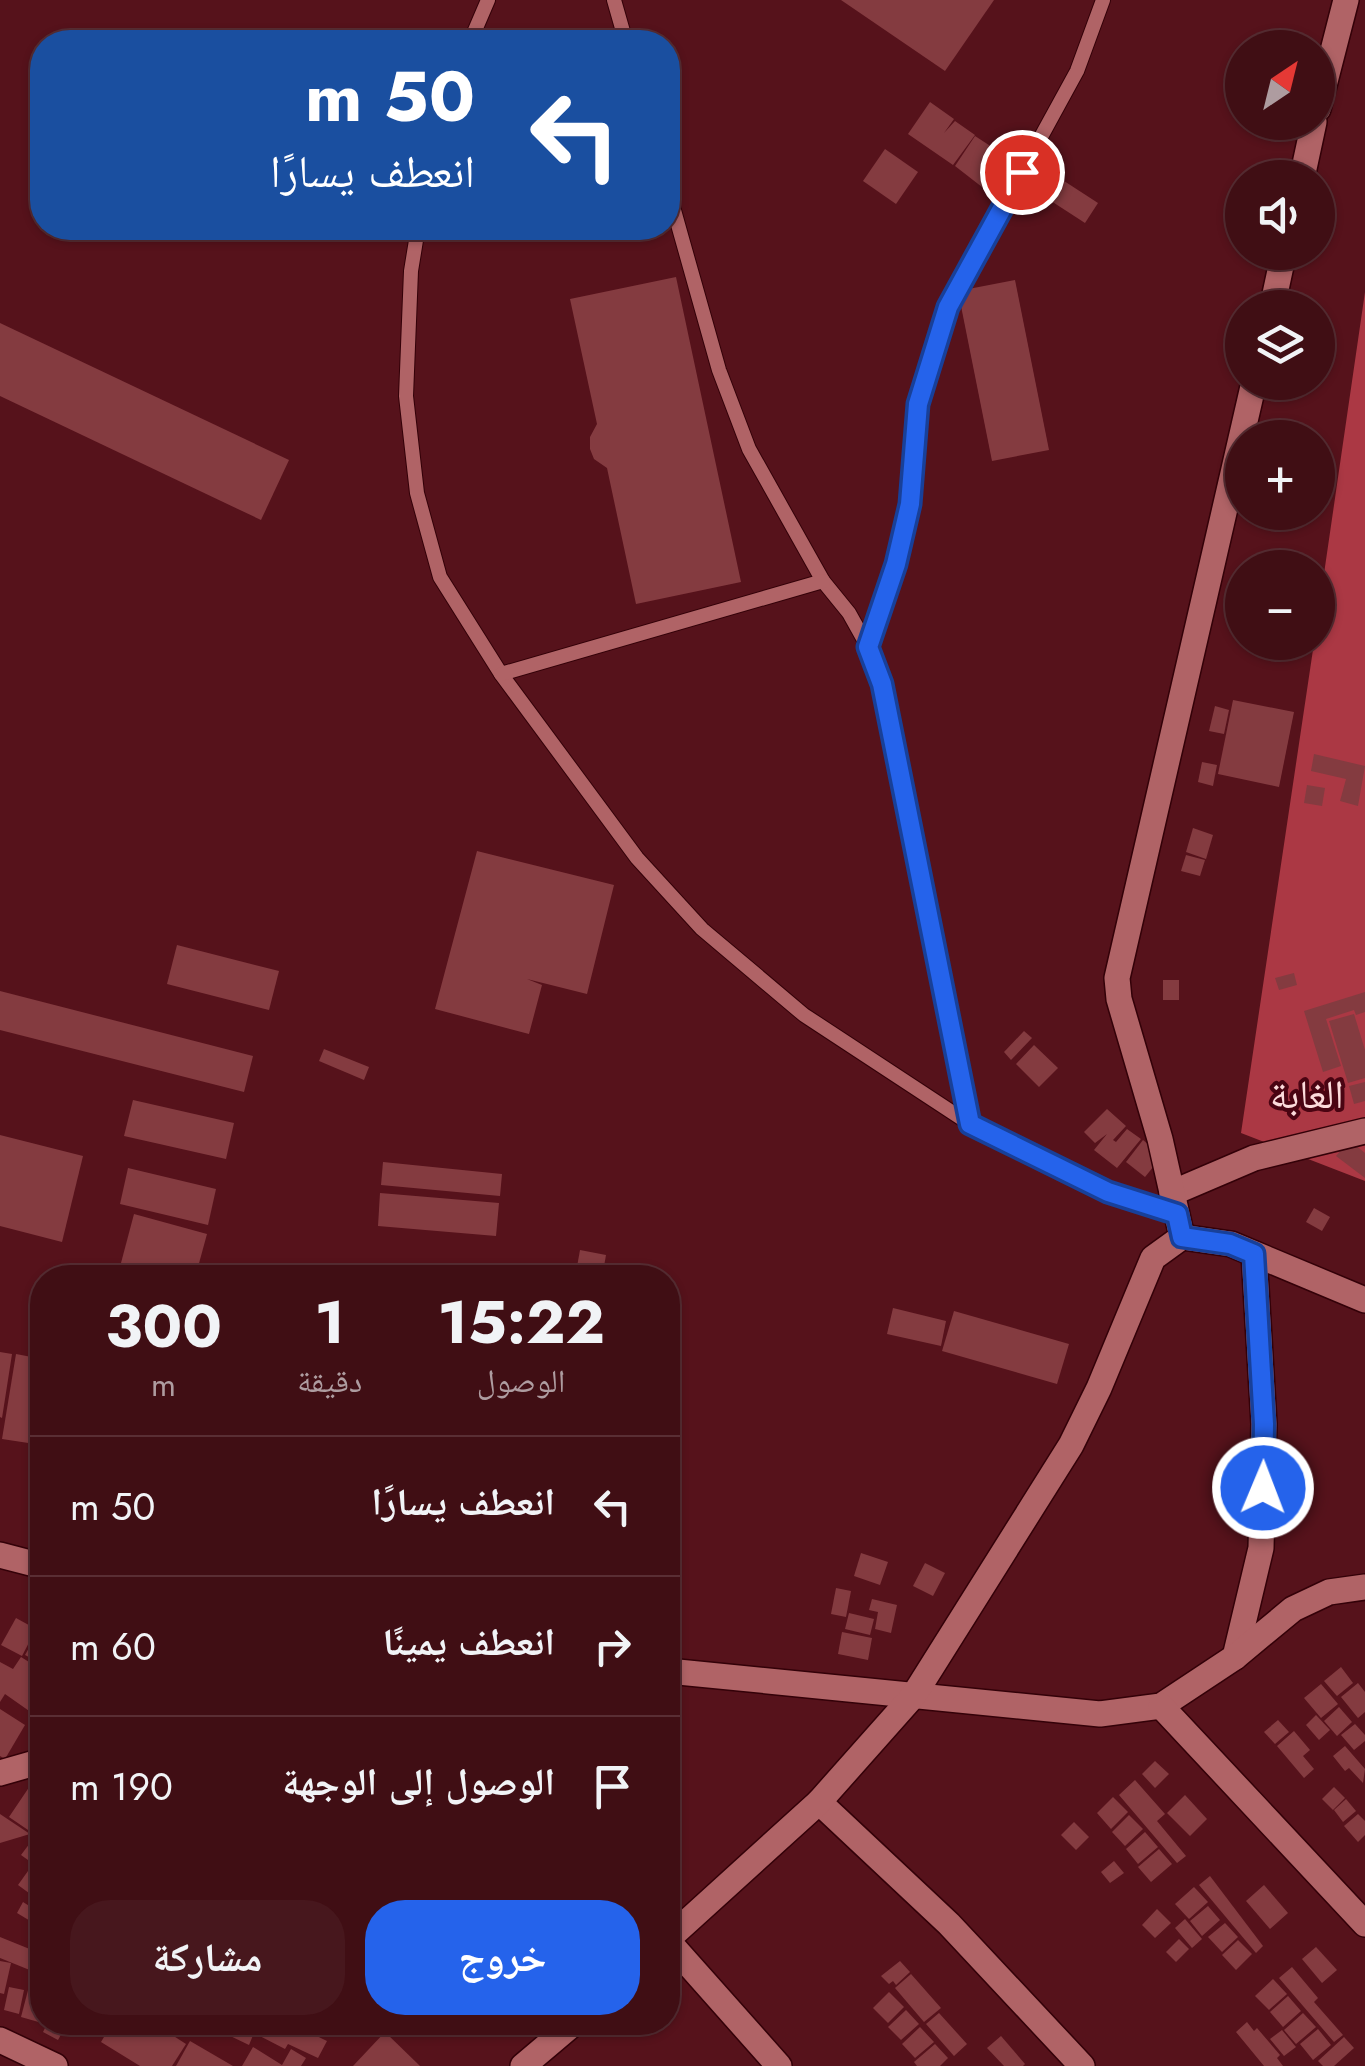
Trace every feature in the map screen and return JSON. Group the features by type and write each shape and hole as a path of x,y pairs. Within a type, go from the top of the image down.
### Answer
{"street":[{"path":"1335,43 1346,0"},
{"path":"1250,400 1117,978 1119,999 1177,1215 1230,1244 1365,1300"},
{"path":"680,1929 819,1802 914,1695 1070,1445 1099,1388 1153,1258 1177,1215 1254,1158 1365,1132"},
{"path":"1235,1656 1261,1548 1264,1424 1254,1254"},
{"path":"0,1555 30,1563"},
{"path":"680,1672 1100,1714 1161,1706 1235,1656 1292,1609 1329,1592 1365,1587"},
{"path":"1161,1706 1365,1924"},
{"path":"0,1773 30,1764"},
{"path":"819,1802 949,1924 1082,2066"},
{"path":"680,1954 779,2066"},
{"path":"523,2066 560,2035"},
{"path":"0,2040 55,2066"}],"lane":[{"path":"475,30 488,0"},
{"path":"614,0 623,30"},
{"path":"868,647 896,564 910,504 918,404 948,307 1077,71 1102,0"},
{"path":"680,232 719,370 749,449 822,581 849,613 882,684 970,1124"},
{"path":"416,240 411,271 406,396 417,492 440,577 501,674 637,858 702,929 804,1015 970,1124 1108,1192 1177,1215"},
{"path":"501,674 822,581"}],"green space":[{"name":"الغابة","path":"1365,292 1365,1181 1241,1133 1311,660 1335,660 1335,550 1327,550 1330,530 1335,530 1335,498"}],"building":[{"path":"841,0 994,0 945,71"},
{"path":"930,102 954,119 944,133 955,121 975,135 953,165 908,134"},
{"path":"975,136 1012,160 991,194 955,166"},
{"path":"885,149 918,172 896,204 863,181"},
{"path":"1061,179 1098,203 1085,223 1048,199"},
{"path":"676,277 741,582 636,604 607,468 594,459 590,449 590,437 597,424 570,299"},
{"path":"1015,280 1049,450 992,461 958,291"},
{"path":"0,323 289,460 261,520 0,396"},
{"path":"1233,700 1294,712 1279,787 1218,774"},
{"path":"1215,706 1229,710 1224,734 1209,731"},
{"path":"1314,754 1365,766 1358,806 1340,801 1346,779 1311,771"},
{"path":"1202,762 1217,765 1213,786 1198,782"},
{"path":"1307,785 1325,788 1322,806 1304,803"},
{"path":"1193,828 1213,835 1206,859 1186,852"},
{"path":"477,851 614,885 587,994 527,979 542,985 529,1034 435,1009"},
{"path":"1186,855 1205,860 1200,876 1181,871"},
{"path":"177,945 279,971 269,1010 167,984"},
{"path":"1294,973 1297,985 1279,990 1275,978"},
{"path":"1163,980 1179,980 1179,1000 1163,1000"},
{"path":"0,991 253,1056 244,1092 0,1030"},
{"path":"1365,992 1365,1012 1356,1015 1354,1010 1326,1019 1341,1066 1323,1072 1304,1011"},
{"path":"1354,1014 1365,1050 1365,1078 1348,1083 1329,1021"},
{"path":"1024,1031 1032,1038 1011,1060 1004,1052"},
{"path":"1034,1045 1058,1068 1039,1087 1016,1064"},
{"path":"324,1049 369,1067 364,1080 319,1061"},
{"path":"1365,1082 1365,1101 1354,1104 1349,1086"},
{"path":"133,1100 234,1123 226,1159 124,1136"},
{"path":"1107,1109 1126,1126 1113,1140 1116,1142 1127,1129 1141,1139 1117,1168 1094,1150 1107,1134 1095,1143 1084,1132"},
{"path":"0,1135 83,1156 62,1242 0,1226"},
{"path":"1143,1140 1162,1156 1145,1177 1126,1162"},
{"path":"1349,1140 1365,1153 1365,1178 1336,1156"},
{"path":"383,1162 502,1174 500,1196 381,1185"},
{"path":"128,1168 216,1189 208,1225 120,1204"},
{"path":"380,1193 499,1203 496,1236 378,1226"},
{"path":"1314,1208 1330,1217 1322,1231 1306,1222"},
{"path":"134,1214 207,1234 199,1265 120,1265"},
{"path":"580,1250 606,1255 604,1265 577,1265"},
{"path":"893,1308 946,1321 941,1346 887,1334"},
{"path":"954,1311 1069,1344 1057,1384 942,1351"},
{"path":"0,1352 12,1354 2,1418 0,1417"},
{"path":"16,1354 30,1357 30,1443 2,1439"},
{"path":"861,1553 888,1562 880,1585 854,1576"},
{"path":"925,1563 945,1573 933,1596 913,1586"},
{"path":"836,1588 851,1591 846,1617 831,1614"},
{"path":"872,1599 897,1605 891,1633 875,1629 878,1612 869,1610"},
{"path":"849,1613 874,1619 870,1635 845,1629"},
{"path":"16,1618 30,1626 30,1641 22,1656 1,1645"},
{"path":"842,1632 872,1638 868,1660 838,1654"},
{"path":"21,1657 30,1663 30,1712 5,1694 0,1702 0,1662 13,1669"},
{"path":"1341,1667 1353,1683 1337,1696 1324,1681"},
{"path":"1358,1683 1365,1692 1365,1712 1358,1718 1341,1697"},
{"path":"1321,1684 1338,1704 1321,1718 1304,1698"},
{"path":"1339,1707 1352,1722 1337,1736 1324,1721"},
{"path":"0,1709 25,1725 5,1759 0,1756"},
{"path":"1316,1715 1330,1730 1319,1740 1306,1725"},
{"path":"1278,1720 1289,1732 1275,1744 1264,1732"},
{"path":"1355,1724 1365,1735 1365,1741 1354,1750 1341,1735"},
{"path":"1294,1731 1310,1750 1303,1756 1314,1769 1304,1778 1277,1746"},
{"path":"1345,1746 1365,1769 1363,1783 1349,1768 1345,1771 1333,1756"},
{"path":"1155,1761 1169,1774 1155,1788 1142,1774"},
{"path":"1135,1780 1165,1814 1157,1821 1186,1856 1177,1863 1119,1795"},
{"path":"30,1786 30,1831 9,1817"},
{"path":"1334,1787 1345,1798 1333,1810 1322,1799"},
{"path":"1185,1795 1207,1819 1190,1836 1167,1813"},
{"path":"1113,1797 1128,1812 1111,1829 1097,1813"},
{"path":"1346,1799 1356,1811 1343,1822 1334,1810"},
{"path":"0,1814 30,1834 0,1843"},
{"path":"1358,1814 1365,1821 1365,1835 1358,1842 1344,1826"},
{"path":"1129,1815 1143,1829 1125,1846 1112,1832"},
{"path":"1074,1822 1089,1837 1076,1850 1061,1835"},
{"path":"1145,1832 1158,1847 1138,1864 1126,1849"},
{"path":"30,1843 30,1861 21,1855"},
{"path":"1159,1849 1172,1864 1151,1882 1138,1867"},
{"path":"1114,1861 1124,1873 1110,1883 1101,1872"},
{"path":"28,1871 30,1873 30,1894 18,1885"},
{"path":"1210,1876 1263,1946 1256,1953 1199,1885"},
{"path":"1264,1885 1288,1913 1270,1929 1246,1901"},
{"path":"1194,1887 1208,1902 1189,1919 1175,1904"},
{"path":"23,1902 30,1906 30,1921 17,1913"},
{"path":"1208,1906 1220,1920 1202,1936 1190,1921"},
{"path":"1157,1909 1171,1923 1155,1938 1142,1925"},
{"path":"1185,1919 1202,1939 1192,1948 1175,1928"},
{"path":"1225,1923 1238,1937 1222,1952 1208,1937"},
{"path":"0,1937 30,1949 30,1970 0,1958"},
{"path":"1179,1939 1189,1949 1176,1962 1166,1952"},
{"path":"1238,1940 1252,1954 1236,1970 1222,1955"},
{"path":"1316,1947 1337,1970 1322,1983 1302,1959"},
{"path":"0,1961 11,1963 4,1994 0,1993"},
{"path":"900,1961 910,1972 896,1985 893,1981 889,1984 881,1976"},
{"path":"1292,1967 1318,1998 1314,2002 1343,2035 1334,2042 1279,1978"},
{"path":"911,1974 941,2008 924,2022 895,1988"},
{"path":"1273,1979 1287,1994 1269,2010 1255,1996"},
{"path":"30,1983 30,2020 21,2017"},
{"path":"9,1987 24,1990 19,2014 4,2010"},
{"path":"889,1992 904,2007 888,2023 873,2008"},
{"path":"1288,1996 1301,2011 1283,2027 1270,2012"},
{"path":"906,2010 919,2024 901,2040 888,2027"},
{"path":"939,2013 967,2044 954,2056 926,2024"},
{"path":"1303,2013 1316,2027 1296,2044 1284,2030"},
{"path":"1247,2022 1280,2055 1277,2058 1283,2066 1264,2066 1236,2032"},
{"path":"920,2027 934,2042 915,2058 902,2044"},
{"path":"1318,2029 1331,2045 1313,2060 1300,2044"},
{"path":"1282,2030 1296,2047 1284,2056 1270,2039"},
{"path":"105,2035 172,2035 186,2044 172,2066 140,2066 101,2042"},
{"path":"228,2035 253,2035 249,2045"},
{"path":"258,2035 315,2035 327,2041 318,2058 288,2044 285,2049"},
{"path":"382,2035 388,2035 420,2066 353,2066"},
{"path":"1001,2036 1023,2066 1004,2066 987,2048"},
{"path":"1344,2037 1354,2048 1334,2066 1323,2066 1318,2061"},
{"path":"190,2041 233,2066 176,2066"},
{"path":"935,2044 948,2058 940,2066 917,2066 914,2062"},
{"path":"253,2047 282,2065 291,2049 306,2058 301,2066 242,2066"}],"route":[{"path":"1022,172 948,307 918,404 910,504 896,564 868,647 882,684 970,1124 1108,1192 1177,1214 1182,1237 1230,1244 1254,1254 1264,1424 1263,1488"}]}
